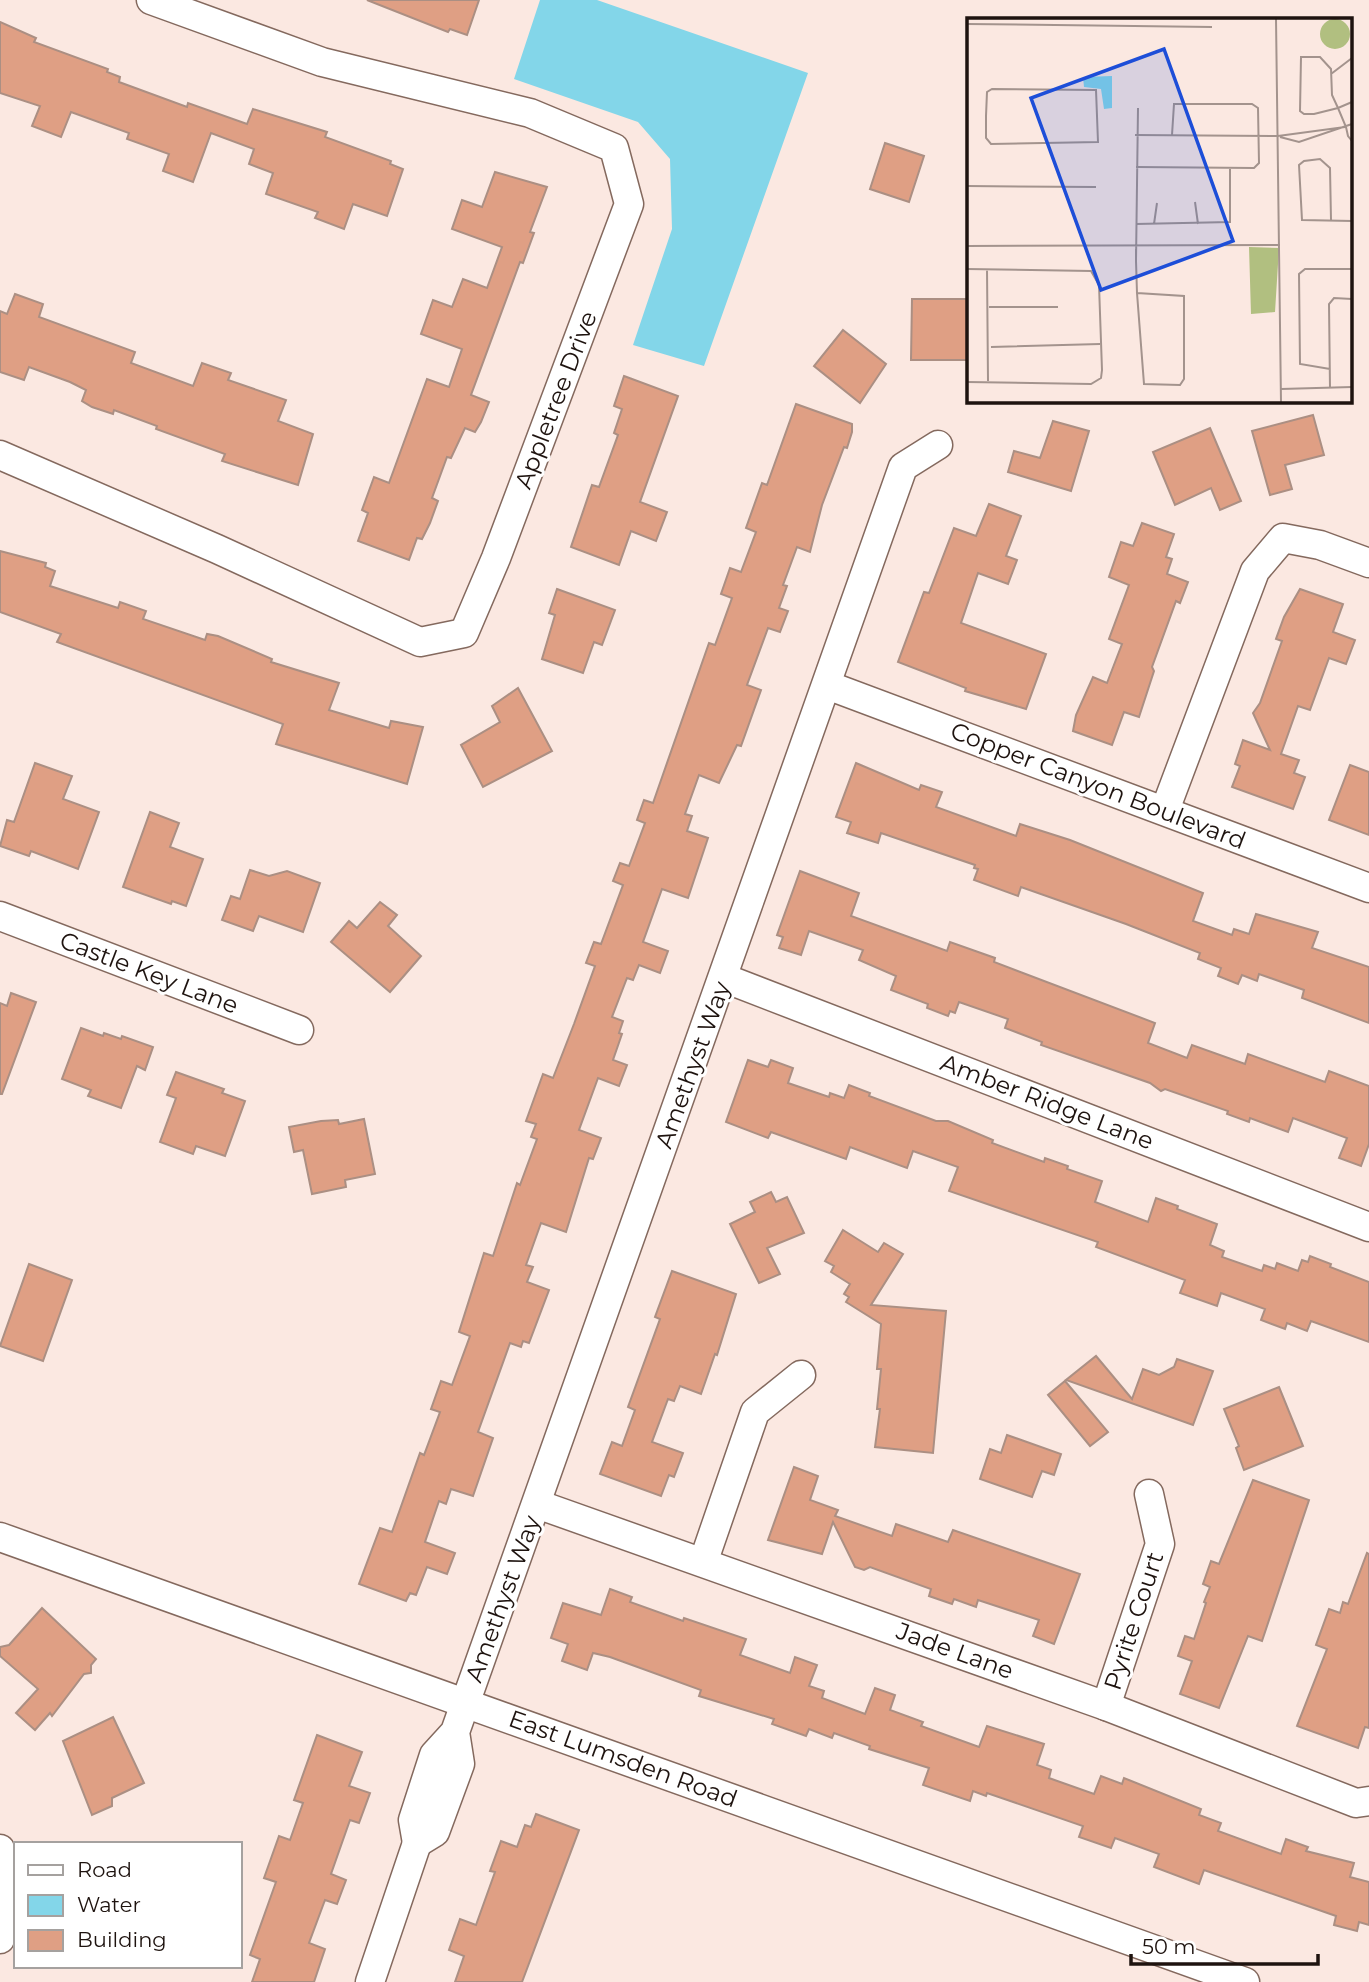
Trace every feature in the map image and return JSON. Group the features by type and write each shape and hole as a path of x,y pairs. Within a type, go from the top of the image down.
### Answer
{"street":[{"name":"Appletree Drive","path":"0,455 217,549 420,642 464,633 496,558 629,204 614,148 530,113 322,62 151,0"},
{"name":"Amethyst Way","path":"370,1982 417,1843 413,1820 434,1755 455,1732 466,1702 903,467 938,444"},
{"path":"1165,810 1255,571 1283,538 1320,545 1369,563"},
{"name":"Copper Canyon Boulevard","path":"827,685 1369,888"},
{"name":"Castle Key Lane","path":"0,916 299,1030"},
{"name":"Amber Ridge Lane","path":"724,978 1369,1227"},
{"path":"704,1560 755,1412 801,1375"},
{"name":"Pyrite Court","path":"1106,1706 1160,1544 1149,1494"},
{"name":"Jade Lane","path":"537,1504 704,1560 1106,1706 1356,1803 1369,1801"},
{"name":"East Lumsden Road","path":"0,1537 1245,1982"},
{"path":"0,1849 9,1887 0,1939"}],"water":[{"path":"540,0 597,0 808,73 704,366 633,345 672,229 670,159 638,122 514,79"}],"building":[{"path":"367,0 479,0 467,35 450,29 448,32"},
{"path":"0,22 36,38 34,42 108,69 107,72 120,77 119,82 187,107 188,103 247,124 253,109 327,132 325,137 391,161 390,164 403,169 387,216 353,204 344,229 315,218 318,212 266,194 273,173 249,164 254,149 211,133 193,182 163,171 169,154 127,139 129,133 71,112 61,137 32,126 40,106 0,93"},
{"path":"885,143 924,156 909,202 870,189"},
{"path":"495,172 547,187 530,232 534,233 523,263 520,262 471,395 489,402 475,432 465,428 451,458 447,457 432,498 438,501 430,523 422,539 417,538 409,560 358,541 368,513 362,510 374,477 389,483 427,379 449,387 462,349 421,334 433,300 452,307 463,279 487,288 502,247 452,229 462,200 482,207"},
{"path":"15,294 43,304 39,317 135,352 131,363 193,386 202,363 231,373 228,380 286,400 278,421 313,434 298,485 222,461 225,454 156,429 157,426 114,410 113,414 92,407 82,401 86,390 70,382 29,367 24,380 0,372 0,311 7,314"},
{"path":"912,299 967,299 967,360 911,360"},
{"path":"843,330 886,364 860,403 814,366"},
{"path":"624,376 678,396 640,502 667,512 656,541 631,531 619,565 571,547 592,485 599,487 618,435 614,433 622,409 614,406"},
{"path":"796,404 852,424 847,448 844,447 822,505 810,552 797,547 783,585 787,586 779,608 788,611 780,632 768,628 747,685 761,690 741,746 737,745 719,783 699,775 685,814 692,816 687,831 708,838 688,898 662,889 643,942 668,951 660,973 639,965 633,980 627,978 612,1017 623,1021 619,1033 622,1034 613,1060 627,1065 619,1086 598,1078 579,1130 601,1138 593,1159 589,1158 566,1232 541,1223 526,1265 533,1267 527,1282 549,1290 529,1343 523,1341 521,1347 510,1343 478,1432 493,1438 473,1496 451,1489 446,1504 439,1501 425,1542 455,1553 447,1574 427,1567 416,1595 410,1593 406,1601 359,1584 380,1528 392,1532 420,1453 424,1455 440,1412 431,1409 441,1381 452,1385 470,1336 459,1332 484,1253 493,1256 517,1183 520,1185 537,1139 531,1137 536,1124 526,1121 543,1074 553,1078 574,1024 595,966 586,963 594,942 601,944 623,885 613,881 620,863 629,866 645,823 637,820 644,800 653,803 709,643 715,645 732,598 721,594 730,568 741,572 756,532 746,528 762,483 767,485"},
{"path":"1313,415 1324,455 1285,465 1292,489 1270,495 1252,431"},
{"path":"1053,421 1089,431 1071,491 1008,472 1014,451 1040,458"},
{"path":"1210,428 1241,501 1220,510 1211,488 1175,505 1153,452"},
{"path":"989,504 1021,516 1006,556 1017,560 1008,584 978,573 961,623 1046,654 1026,709 965,691 966,688 898,662 924,592 929,593 954,528 976,536"},
{"path":"1142,523 1174,534 1166,557 1172,559 1167,574 1188,582 1180,603 1176,601 1152,667 1154,671 1139,717 1124,712 1112,745 1073,731 1076,715 1093,677 1107,683 1122,644 1109,639 1129,585 1109,577 1121,542 1133,546"},
{"path":"0,551 46,563 45,567 55,571 50,586 118,608 120,602 146,611 143,619 205,640 207,634 218,636 272,659 271,662 339,683 329,710 389,728 391,721 423,727 407,784 276,744 283,724 57,642 61,634 0,612"},
{"path":"557,589 615,610 602,645 594,642 583,673 542,659 555,615 549,613"},
{"path":"1300,589 1343,604 1333,632 1355,640 1346,664 1329,658 1310,710 1298,706 1281,754 1299,760 1294,773 1305,777 1293,809 1232,787 1240,766 1235,764 1243,740 1270,750 1253,713 1260,703 1282,641 1276,639 1284,617"},
{"path":"518,688 552,751 483,787 461,745 500,722 492,706"},
{"path":"35,763 72,776 63,799 99,812 78,869 31,851 29,856 0,846 7,820 14,822"},
{"path":"856,763 919,790 921,785 942,792 936,807 1016,836 1020,824 1070,840 1203,893 1193,921 1232,935 1234,929 1249,934 1256,914 1318,932 1312,948 1369,967 1369,1023 1302,998 1304,990 1259,974 1257,981 1242,975 1238,984 1218,976 1221,968 1198,959 1200,953 1126,924 1021,887 1018,896 974,880 978,869 974,868 975,865 881,833 878,843 847,833 851,822 836,817"},
{"path":"1350,765 1369,772 1369,835 1329,820"},
{"path":"150,812 179,823 170,847 203,859 186,906 172,901 171,904 123,887"},
{"path":"250,870 269,876 287,871 320,883 303,932 259,916 253,931 222,920 231,896 240,899"},
{"path":"800,871 859,893 851,916 947,951 950,942 995,958 994,962 1155,1023 1148,1043 1187,1058 1192,1045 1245,1064 1248,1054 1325,1082 1329,1071 1369,1086 1369,1144 1361,1166 1339,1158 1347,1138 1293,1118 1288,1132 1250,1118 1249,1122 1227,1114 1228,1111 1165,1089 1161,1091 1150,1083 1041,1045 1042,1042 1005,1028 1008,1019 959,1002 955,1013 950,1011 948,1016 927,1008 928,1004 891,990 896,976 859,960 863,950 809,931 801,955 779,948 783,937 777,935"},
{"path":"380,902 397,915 388,926 421,956 390,992 331,942 349,921 357,928"},
{"path":"11,993 36,1002 0,1094 0,1003 7,1006"},
{"path":"81,1028 103,1036 104,1033 121,1039 122,1036 153,1047 145,1070 137,1066 121,1108 88,1096 91,1090 62,1079"},
{"path":"748,1060 768,1067 771,1060 793,1068 788,1083 829,1097 830,1093 844,1098 849,1085 870,1093 869,1096 936,1121 948,1121 993,1140 992,1143 1044,1162 1045,1158 1068,1166 1067,1169 1102,1181 1095,1202 1148,1222 1156,1198 1178,1206 1177,1209 1217,1224 1210,1245 1224,1251 1222,1257 1262,1271 1264,1265 1275,1269 1277,1263 1298,1271 1302,1260 1308,1262 1310,1256 1331,1264 1330,1267 1369,1282 1369,1342 1311,1321 1307,1331 1287,1323 1285,1329 1261,1320 1265,1309 1221,1293 1217,1306 1180,1293 1185,1280 1096,1247 1098,1242 949,1191 958,1167 913,1151 907,1168 850,1147 846,1159 771,1132 768,1138 726,1122"},
{"path":"176,1072 224,1089 222,1093 245,1101 225,1156 196,1146 193,1154 160,1142 176,1098 167,1095"},
{"path":"364,1119 375,1174 345,1180 346,1187 312,1194 303,1150 294,1152 289,1127 321,1121 338,1120 339,1124"},
{"path":"771,1192 776,1202 787,1197 804,1233 767,1248 780,1274 759,1283 730,1224 755,1212 750,1202"},
{"path":"843,1230 878,1252 884,1243 903,1254 871,1305 946,1311 933,1453 875,1447 880,1409 877,1409 881,1369 877,1369 881,1324 846,1302 849,1297 844,1294 850,1284 831,1272 834,1266 825,1261"},
{"path":"29,1264 72,1280 43,1361 0,1346"},
{"path":"672,1271 736,1294 717,1355 715,1354 701,1394 680,1386 674,1401 668,1399 652,1442 683,1453 674,1477 669,1475 661,1496 600,1474 612,1442 622,1446 635,1410 628,1407 660,1319 655,1317"},
{"path":"1096,1356 1132,1399 1143,1369 1159,1375 1174,1367 1177,1359 1213,1371 1193,1425 1066,1380"},
{"path":"1065,1381 1108,1432 1090,1446 1048,1395"},
{"path":"1279,1387 1303,1446 1244,1470 1236,1448 1239,1446 1224,1409"},
{"path":"1007,1435 1061,1454 1054,1475 1042,1471 1032,1497 980,1479 990,1449 1001,1453"},
{"path":"794,1467 818,1476 810,1500 838,1510 835,1516 892,1536 896,1524 948,1542 953,1530 1080,1574 1054,1644 1033,1636 1039,1620 978,1600 976,1607 954,1599 952,1604 929,1596 931,1589 870,1567 864,1570 855,1567 833,1522 822,1554 768,1540"},
{"path":"1253,1480 1309,1500 1262,1641 1248,1636 1219,1708 1180,1694 1192,1661 1178,1656 1185,1636 1194,1639 1210,1587 1203,1584 1211,1561 1219,1564"},
{"path":"1367,1553 1369,1728 1365,1727 1358,1748 1297,1726 1327,1649 1316,1645 1329,1609 1340,1613 1343,1602 1348,1604"},
{"path":"610,1589 632,1597 630,1602 746,1639 740,1655 790,1673 795,1657 817,1665 809,1686 824,1691 822,1698 865,1714 875,1688 895,1695 890,1710 923,1722 921,1726 979,1747 987,1726 1044,1744 1037,1765 1051,1770 1049,1778 1094,1794 1101,1776 1122,1784 1124,1778 1201,1809 1199,1815 1221,1823 1218,1831 1281,1854 1286,1839 1308,1847 1306,1851 1354,1863 1350,1877 1369,1882 1369,1925 1359,1922 1357,1931 1334,1925 1336,1916 1204,1870 1199,1884 1154,1867 1159,1854 1115,1838 1111,1848 1079,1837 1083,1826 987,1793 986,1796 973,1791 970,1801 923,1785 929,1768 869,1749 870,1746 834,1733 832,1738 809,1729 806,1736 772,1724 774,1719 699,1696 701,1690 610,1657 593,1653 587,1670 562,1661 568,1644 551,1638 563,1603 601,1615"},
{"path":"42,1608 96,1659 91,1665 91,1673 84,1674 52,1716 50,1713 35,1730 16,1713 38,1689 0,1656 0,1647 9,1645"},
{"path":"113,1717 144,1783 112,1798 112,1806 92,1815 63,1741"},
{"path":"317,1735 362,1752 349,1786 370,1793 359,1823 350,1820 331,1874 346,1880 337,1904 325,1900 309,1943 325,1949 314,1982 252,1982 260,1959 250,1955 276,1882 264,1878 279,1836 290,1840 303,1803 294,1800"},
{"path":"536,1814 579,1830 522,1982 455,1982 464,1956 449,1950 460,1919 476,1925 495,1872 490,1871 501,1841 517,1847 525,1825 531,1827"}]}
